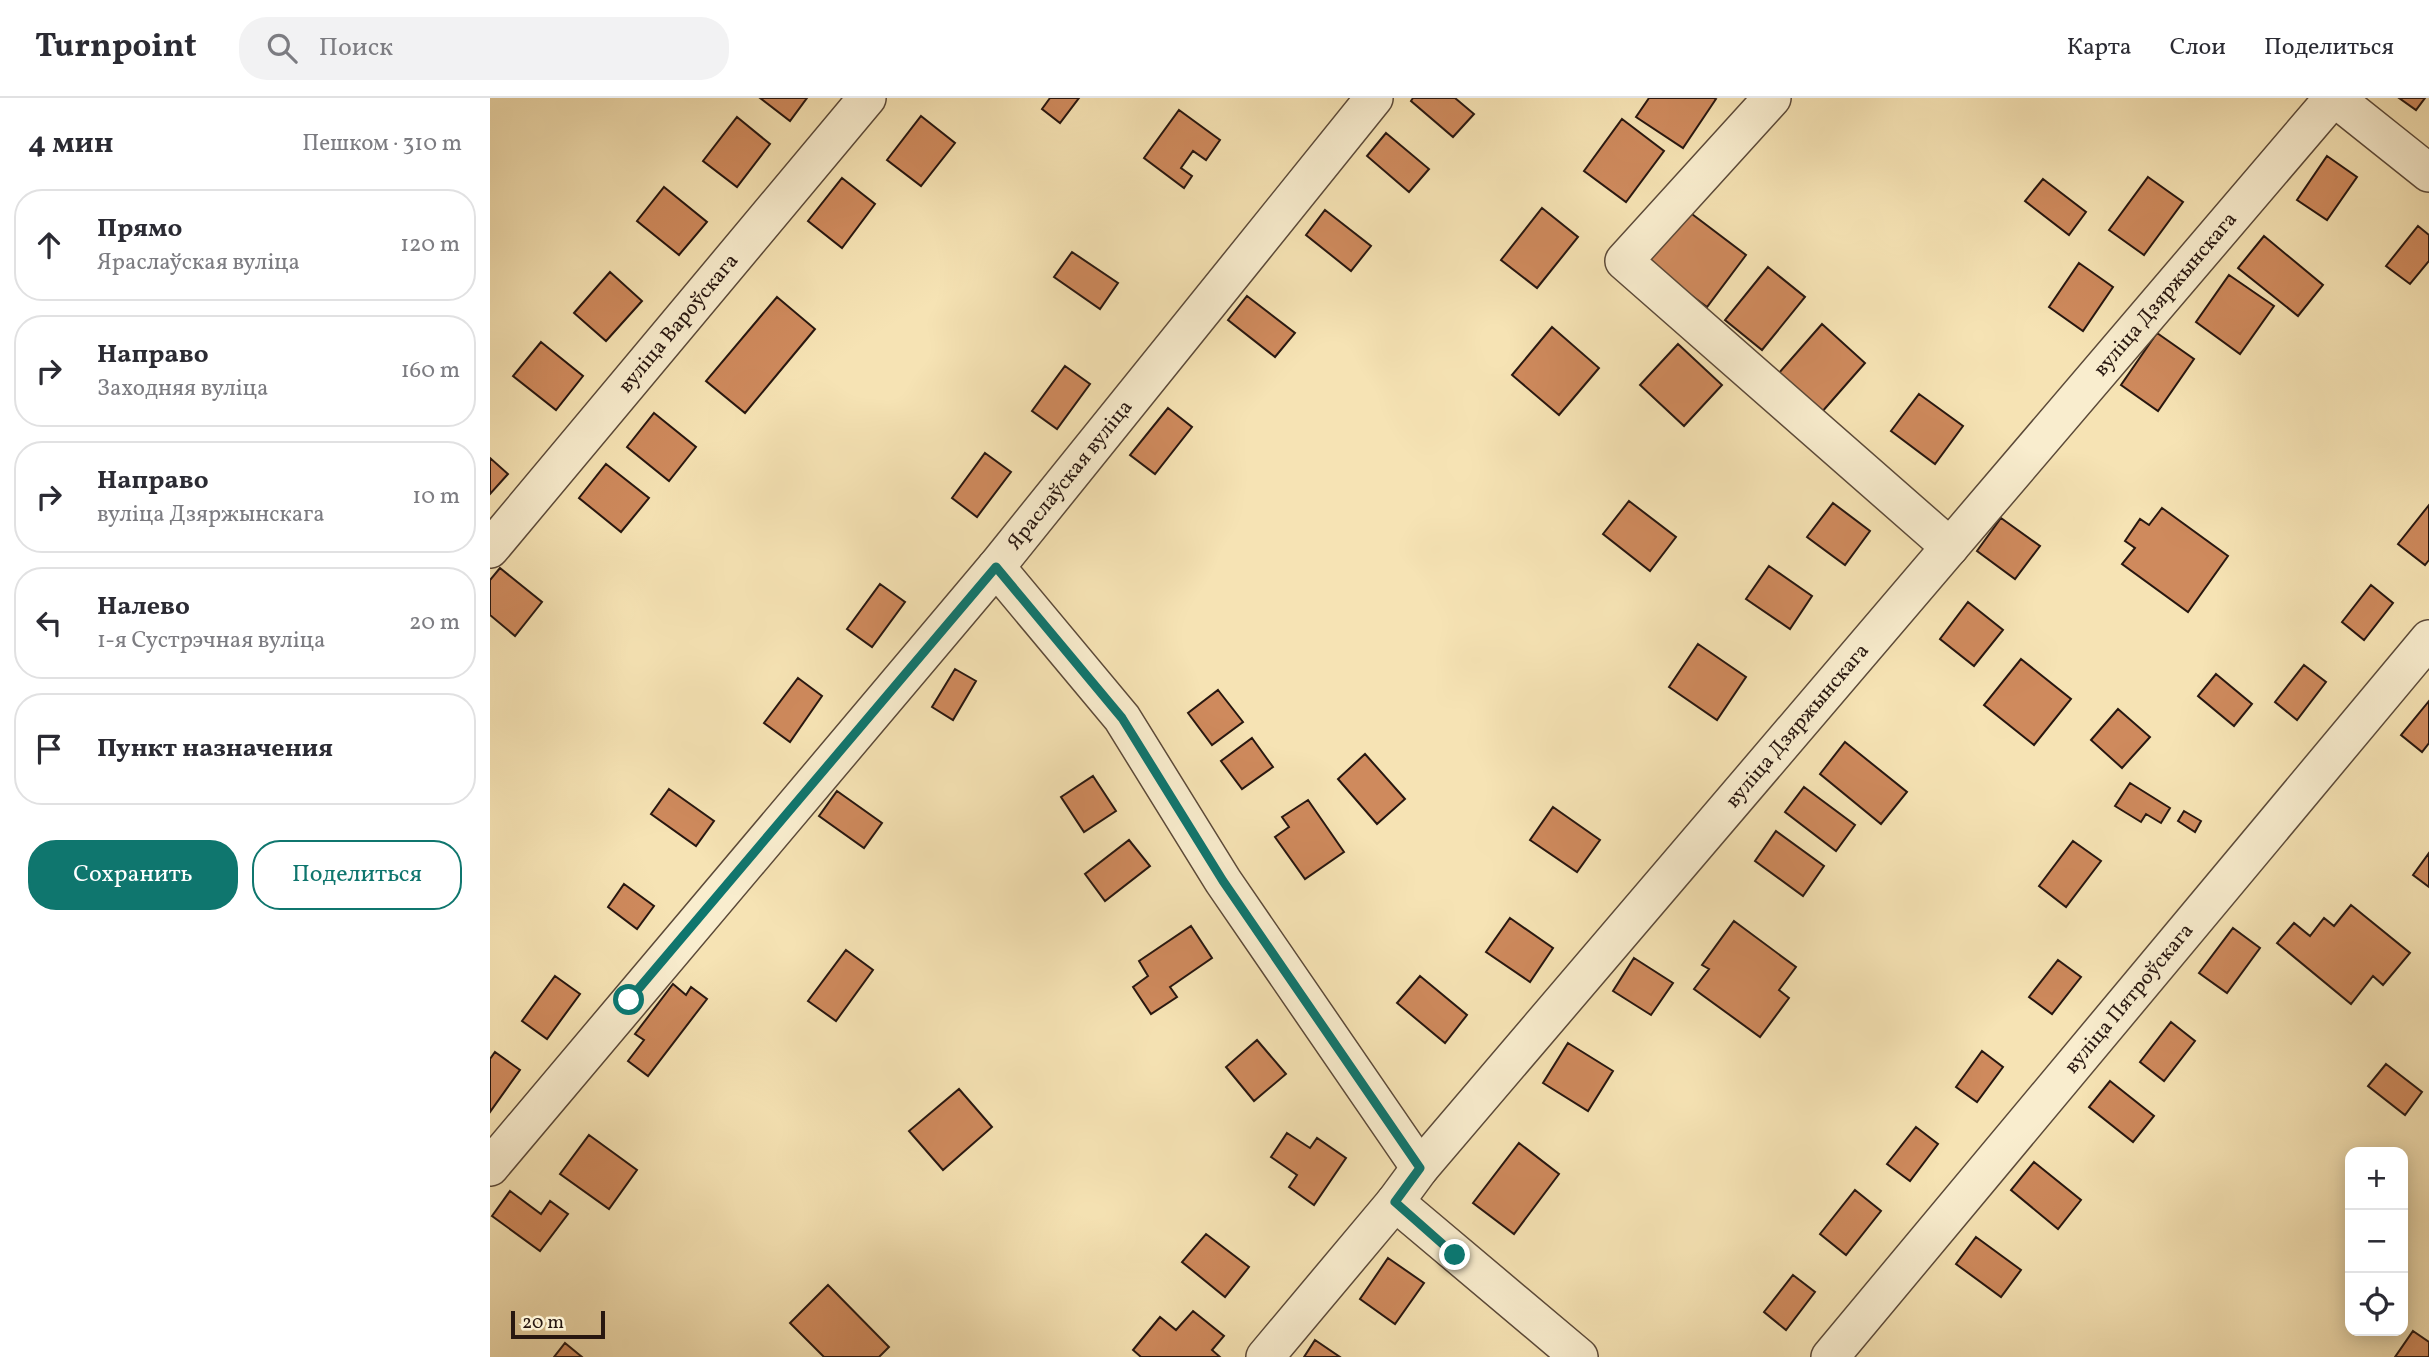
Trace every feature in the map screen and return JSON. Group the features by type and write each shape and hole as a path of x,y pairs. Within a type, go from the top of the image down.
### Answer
{"street":[{"name":"вуліца Вароўскага","path":"490,549 867,98"},
{"name":"Яраслаўская вуліца","path":"490,1167 996,567 1374,98"},
{"path":"1772,98 1623,261 1950,547"},
{"path":"2334,98 2429,173"},
{"name":"вуліца Дзяржынскага","path":"1265,1357 1395,1202 1420,1168 2334,98"},
{"path":"996,567 1122,718 1223,881 1420,1168"},
{"name":"вуліца Пятроўскага","path":"1830,1357 2429,639"},
{"path":"1395,1202 1579,1357"}],"building":[{"path":"760,98 807,98 790,121"},
{"path":"1050,98 1079,98 1060,123 1042,109"},
{"path":"1413,98 1455,98 1474,114 1453,137 1411,101"},
{"path":"1649,98 1716,99 1683,148 1636,117"},
{"path":"2399,98 2425,98 2416,110"},
{"path":"1179,110 1220,140 1206,160 1193,151 1181,168 1192,176 1184,188 1144,158"},
{"path":"921,116 955,143 921,186 887,160"},
{"path":"737,117 770,144 737,187 703,161"},
{"path":"1622,119 1664,151 1626,202 1584,171"},
{"path":"1386,133 1429,169 1409,192 1367,156"},
{"path":"2327,156 2357,177 2327,220 2297,200"},
{"path":"2148,177 2183,202 2144,255 2109,230"},
{"path":"842,178 875,204 842,248 808,221"},
{"path":"2043,179 2086,212 2069,235 2025,201"},
{"path":"664,187 707,222 679,255 637,221"},
{"path":"1542,208 1578,237 1537,288 1501,260"},
{"path":"1684,208 1746,255 1707,307 1645,261"},
{"path":"1325,210 1371,246 1351,271 1306,235"},
{"path":"2418,226 2429,235 2429,261 2410,284 2386,266"},
{"path":"2264,236 2323,285 2298,316 2238,268"},
{"path":"1072,252 1118,283 1100,309 1054,277"},
{"path":"2079,263 2113,287 2083,331 2049,307"},
{"path":"1768,267 1805,297 1762,350 1725,320"},
{"path":"610,272 642,301 606,341 574,313"},
{"path":"2229,275 2274,306 2240,354 2196,322"},
{"path":"1247,296 1295,333 1275,357 1228,320"},
{"path":"777,297 815,329 745,413 706,381"},
{"path":"1822,324 1865,363 1821,413 1778,374"},
{"path":"1552,327 1599,368 1559,415 1512,375"},
{"path":"2157,333 2194,359 2158,411 2121,385"},
{"path":"541,342 583,376 556,410 513,376"},
{"path":"1678,344 1722,385 1684,426 1640,385"},
{"path":"1065,366 1090,384 1057,429 1032,411"},
{"path":"1919,394 1963,426 1935,464 1891,431"},
{"path":"1168,408 1192,427 1155,474 1130,455"},
{"path":"654,413 696,447 669,481 627,447"},
{"path":"985,453 1011,472 977,517 952,498"},
{"path":"490,458 508,474 490,494"},
{"path":"606,464 649,498 621,532 579,498"},
{"path":"1629,501 1676,537 1650,571 1603,534"},
{"path":"1833,503 1870,531 1845,565 1807,537"},
{"path":"2429,505 2429,560 2425,565 2398,544"},
{"path":"2162,508 2228,556 2188,612 2122,564 2135,548 2125,541 2140,519 2149,525"},
{"path":"2001,518 2040,546 2015,579 1977,551"},
{"path":"1769,566 1812,596 1790,629 1746,599"},
{"path":"500,568 542,602 515,636 490,615 490,580"},
{"path":"880,584 905,602 872,647 847,629"},
{"path":"2371,585 2393,603 2364,640 2342,622"},
{"path":"1968,602 2003,630 1974,666 1940,639"},
{"path":"1698,644 1746,677 1717,720 1669,687"},
{"path":"2021,659 2071,699 2034,745 1984,705"},
{"path":"2304,665 2326,682 2297,720 2275,702"},
{"path":"955,669 976,681 953,720 932,707"},
{"path":"2216,674 2252,704 2234,726 2198,696"},
{"path":"798,678 822,696 790,742 764,723"},
{"path":"1218,690 1243,722 1212,745 1188,713"},
{"path":"2429,701 2429,743 2422,752 2401,735"},
{"path":"2118,709 2150,737 2122,768 2091,740"},
{"path":"1252,738 1273,767 1242,789 1221,761"},
{"path":"1845,742 1907,792 1881,824 1820,774"},
{"path":"1365,754 1405,799 1377,824 1338,779"},
{"path":"1093,776 1116,811 1084,832 1061,797"},
{"path":"2130,783 2170,808 2161,823 2146,814 2141,822 2115,806"},
{"path":"1804,787 1855,825 1836,851 1785,812"},
{"path":"669,789 714,821 696,846 651,814"},
{"path":"837,791 882,823 864,848 819,816"},
{"path":"1308,800 1344,852 1305,879 1275,837 1289,827 1282,817"},
{"path":"1553,807 1600,840 1577,872 1530,840"},
{"path":"2184,811 2201,821 2195,832 2178,821"},
{"path":"1776,831 1824,866 1803,896 1755,861"},
{"path":"1129,840 1150,866 1105,901 1085,874"},
{"path":"2073,841 2101,861 2066,907 2039,886"},
{"path":"2429,853 2429,887 2413,875"},
{"path":"624,884 654,906 637,929 608,907"},
{"path":"2351,905 2410,953 2383,985 2373,976 2351,1004 2277,943 2294,923 2310,936 2324,918 2334,926"},
{"path":"1510,918 1553,948 1530,982 1486,952"},
{"path":"1734,921 1796,967 1779,990 1789,998 1760,1037 1694,989 1709,969 1702,965"},
{"path":"1191,926 1212,958 1170,987 1177,997 1151,1014 1133,987 1148,976 1139,961"},
{"path":"2233,928 2260,948 2227,993 2199,973"},
{"path":"846,950 873,970 836,1021 808,1001"},
{"path":"1634,958 1673,983 1651,1015 1613,991"},
{"path":"2058,960 2081,977 2052,1014 2029,997"},
{"path":"555,976 580,994 547,1039 522,1021"},
{"path":"1420,976 1467,1015 1445,1043 1397,1003"},
{"path":"673,984 686,995 691,987 707,999 648,1076 628,1061 644,1040 635,1034"},
{"path":"2171,1022 2195,1041 2164,1081 2140,1062"},
{"path":"1257,1040 1286,1074 1254,1101 1226,1067"},
{"path":"1568,1043 1613,1071 1588,1111 1543,1083"},
{"path":"1982,1051 2003,1067 1977,1102 1956,1087"},
{"path":"495,1052 520,1070 490,1112 490,1059"},
{"path":"2386,1064 2422,1092 2405,1115 2368,1086"},
{"path":"2110,1081 2154,1116 2133,1142 2089,1107"},
{"path":"959,1089 992,1127 943,1170 909,1131"},
{"path":"1916,1127 1938,1144 1910,1181 1887,1164"},
{"path":"1287,1133 1310,1148 1317,1138 1346,1158 1314,1205 1289,1187 1297,1175 1271,1157"},
{"path":"589,1135 637,1170 609,1209 560,1174"},
{"path":"1519,1143 1559,1174 1514,1234 1473,1203"},
{"path":"2034,1162 2081,1200 2058,1229 2011,1190"},
{"path":"1855,1190 1881,1211 1846,1255 1820,1234"},
{"path":"510,1191 541,1214 550,1201 568,1214 540,1251 492,1216"},
{"path":"1206,1234 1249,1267 1225,1297 1182,1262"},
{"path":"1976,1237 2021,1270 2001,1297 1956,1264"},
{"path":"1388,1258 1424,1283 1395,1324 1360,1299"},
{"path":"1793,1275 1815,1292 1786,1330 1764,1312"},
{"path":"828,1285 889,1347 879,1357 824,1357 790,1323"},
{"path":"1193,1311 1224,1336 1212,1350 1220,1357 1141,1357 1133,1350 1160,1317 1176,1330"},
{"path":"2413,1331 2429,1342 2429,1357 2395,1357"},
{"path":"1315,1340 1340,1357 1304,1357"},
{"path":"565,1343 582,1357 554,1357"}],"route":[{"path":"629,1000 996,567 1122,718 1223,881 1420,1168 1395,1202 1455,1255"}]}
